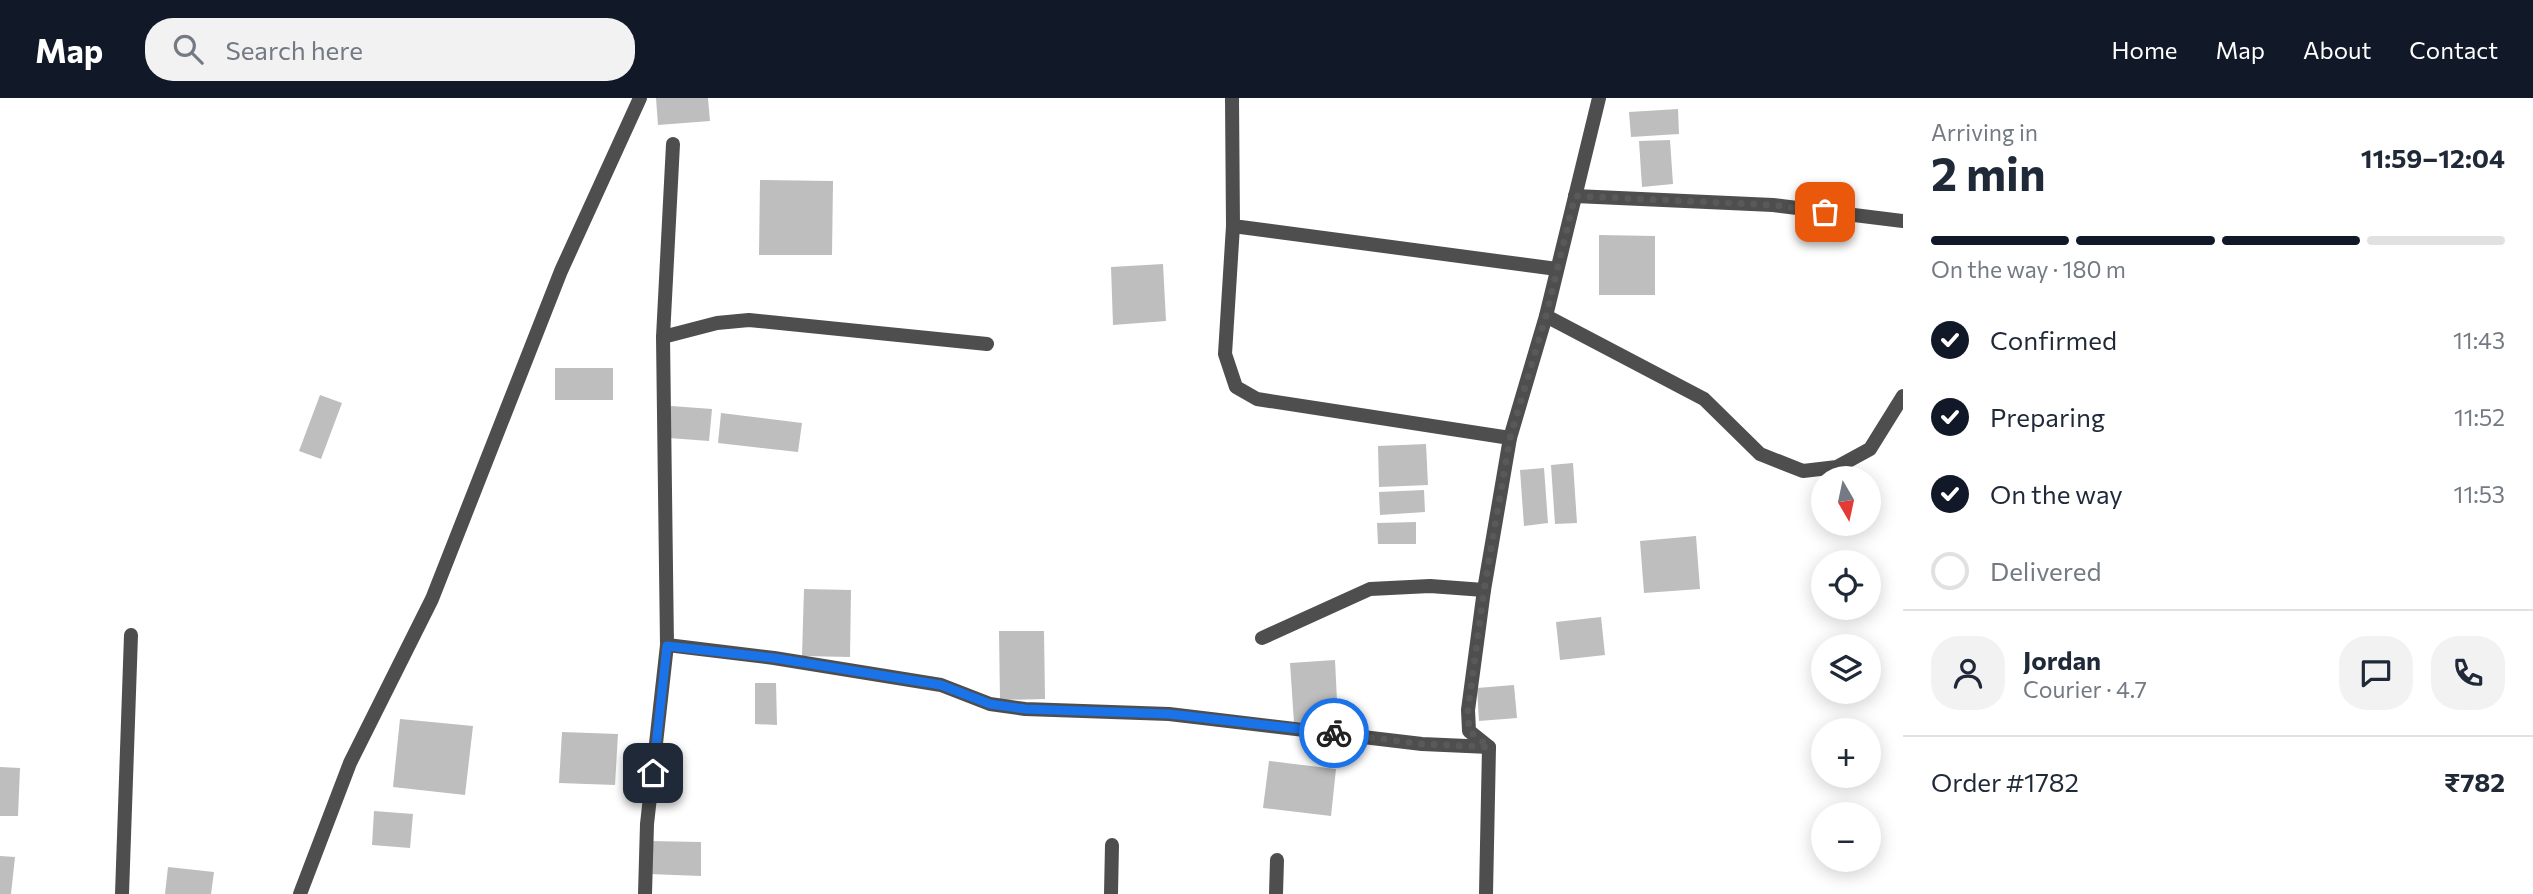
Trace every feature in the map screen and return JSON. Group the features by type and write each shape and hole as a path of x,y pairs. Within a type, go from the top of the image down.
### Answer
{"street":[{"path":"300,894 350,763 432,599 561,271 640,98"},
{"path":"1232,98 1233,226 1225,354 1236,387 1257,399 1434,424 1510,438"},
{"path":"1489,747 1469,731 1468,710 1484,590 1510,438 1546,316 1599,98"},
{"path":"645,894 647,824 667,646 663,337 673,144"},
{"path":"1575,196 1773,205 1903,221"},
{"path":"1233,226 1557,269"},
{"path":"1546,316 1704,399 1760,454 1803,471 1837,467 1870,449 1903,397"},
{"path":"663,337 717,323 749,320 988,344"},
{"path":"1262,638 1370,589 1430,586 1484,590"},
{"path":"122,894 131,635"},
{"path":"667,646 774,658 941,685 990,704 1025,709 1169,714 1422,744 1489,747"},
{"path":"1486,894 1489,747"},
{"path":"1111,894 1112,845"},
{"path":"1276,894 1277,860"}],"building":[{"path":"656,98 708,98 710,121 658,125"},
{"path":"1678,109 1679,134 1631,137 1629,112"},
{"path":"1670,140 1673,184 1642,187 1639,141"},
{"path":"760,180 833,181 832,255 759,255"},
{"path":"1599,235 1655,236 1655,295 1599,295"},
{"path":"1163,264 1166,321 1113,325 1111,267"},
{"path":"555,368 613,368 613,400 555,400"},
{"path":"320,395 342,403 321,459 299,451"},
{"path":"671,406 712,409 709,441 669,438"},
{"path":"721,413 802,423 798,452 718,443"},
{"path":"1426,444 1428,485 1379,487 1378,446"},
{"path":"1573,463 1577,523 1555,524 1551,465"},
{"path":"1544,468 1548,523 1524,526 1520,470"},
{"path":"1424,490 1425,512 1380,515 1379,492"},
{"path":"1416,522 1416,544 1378,544 1377,523"},
{"path":"1696,536 1700,589 1644,593 1640,541"},
{"path":"804,589 851,590 850,657 802,656"},
{"path":"1601,617 1605,655 1560,660 1556,622"},
{"path":"999,631 1044,631 1045,699 1000,700"},
{"path":"1335,660 1338,721 1294,723 1290,663"},
{"path":"755,683 776,683 777,725 755,724"},
{"path":"1514,685 1517,718 1479,721 1477,688"},
{"path":"400,719 473,726 465,795 393,787"},
{"path":"562,732 618,734 615,785 559,783"},
{"path":"1269,761 1336,769 1331,816 1263,808"},
{"path":"0,767 20,768 18,816 0,816"},
{"path":"374,811 413,814 410,848 372,845"},
{"path":"649,841 701,842 701,876 649,874"},
{"path":"0,856 15,857 11,894 0,894"},
{"path":"168,867 214,872 211,894 165,894"}],"way so far":[{"path":"1334,733 1422,744 1489,747 1469,731 1468,710 1484,590 1510,438 1546,316 1575,196 1773,205 1825,212"}],"route":[{"path":"653,773 667,646 774,658 941,685 990,704 1025,709 1169,714 1334,733"}]}
